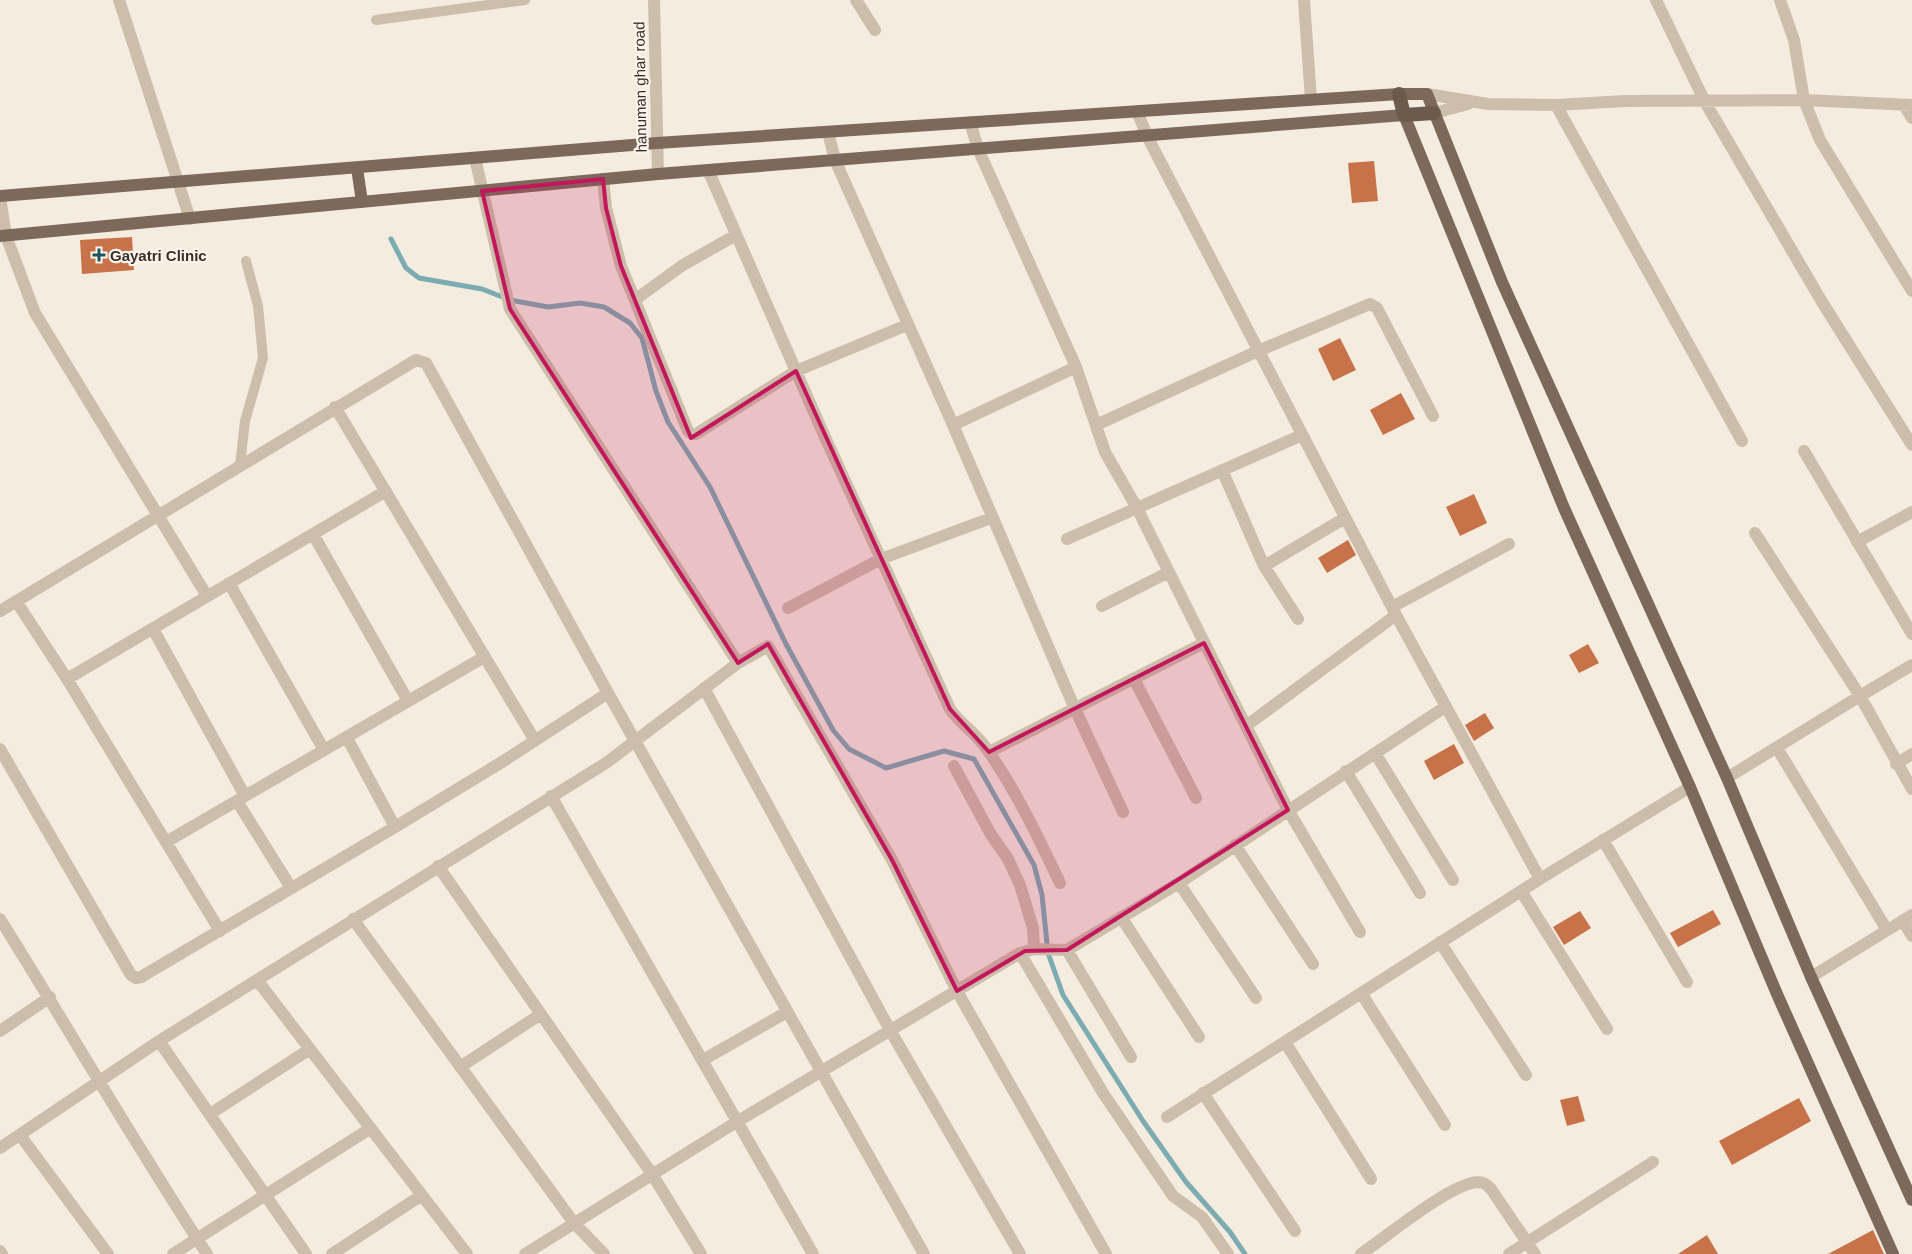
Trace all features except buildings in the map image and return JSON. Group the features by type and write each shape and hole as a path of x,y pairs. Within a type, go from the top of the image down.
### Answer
{"highway":[{"path":"1399,94 1404,115 1434,113"}],"main road":[{"path":"0,196 657,143 1399,94 1427,94 1502,282 1727,778 1811,976 1912,1200"},
{"path":"3,236 658,174 1404,115 1564,508 1690,787 1778,994 1893,1254"},
{"path":"357,168 362,202"}],"street":[{"path":"119,0 190,218"},
{"name":"hanuman ghar road","path":"654,0 658,174"},
{"path":"856,0 875,30"},
{"path":"1304,0 1311,100"},
{"path":"1656,0 1706,102 1822,302 1912,445"},
{"path":"1780,0 1794,40 1804,100 1820,140 1912,291"},
{"path":"1427,94 1470,103 1556,105 1625,101 1804,100 1908,105 1912,118"},
{"path":"1434,113 1470,103"},
{"path":"1556,105 1742,440"},
{"path":"1136,111 1147,136 1345,518 1445,707 1540,879"},
{"path":"970,122 978,149 1076,367 1105,452 1169,572 1288,810 1360,932"},
{"path":"828,132 835,160 953,425 1075,709 1122,812"},
{"path":"475,158 510,309 738,663"},
{"path":"708,170 796,371 950,709 962,725 981,741 989,752 1023,808 1060,883"},
{"path":"603,179 612,236 688,431 692,434 696,434 796,371 907,325"},
{"path":"0,196 3,236 36,313 207,596"},
{"path":"636,299 683,265 736,235"},
{"path":"1096,425 1258,351 1370,304 1374,305 1433,416"},
{"path":"0,611 335,407 416,360 426,363 608,693 924,1254"},
{"path":"953,425 1076,367"},
{"path":"335,407 534,740"},
{"path":"1067,539 1302,435"},
{"path":"1804,451 1912,634"},
{"path":"1222,470 1264,566 1298,619"},
{"path":"67,679 386,491"},
{"path":"1857,542 1912,512"},
{"path":"788,608 881,559 992,518"},
{"path":"1264,566 1345,518"},
{"path":"1755,533 1860,696 1896,764 1912,789"},
{"path":"313,534 408,701"},
{"path":"1246,726 1394,611 1509,544"},
{"path":"1102,606 1169,572"},
{"path":"230,583 324,750"},
{"path":"16,601 67,679 220,931"},
{"path":"152,629 291,888"},
{"path":"989,752 1204,643"},
{"path":"0,1148 159,1041 606,763 704,688 764,646 770,648 892,860 957,991 1106,1254"},
{"path":"166,842 484,657"},
{"path":"1727,778 1912,665"},
{"path":"1134,679 1196,798"},
{"path":"704,688 890,1030 1020,1254"},
{"path":"0,749 131,975 136,978 220,931 395,827 608,693"},
{"path":"525,1254 820,1071 1020,953 1037,949 1062,950 1122,917 1179,883 1445,707"},
{"path":"347,738 395,827"},
{"path":"1777,748 1887,930"},
{"path":"1375,753 1453,880"},
{"path":"1896,764 1912,754"},
{"path":"954,766 990,833 1008,859 1020,884 1037,949"},
{"path":"1346,771 1420,893"},
{"path":"1167,1117 1440,942 1690,787"},
{"path":"551,796 813,1254"},
{"path":"1603,840 1687,982"},
{"path":"1235,845 1313,964"},
{"path":"438,866 652,1174 700,1254"},
{"path":"1179,883 1256,998"},
{"path":"1521,891 1606,1029"},
{"path":"1122,917 1199,1037"},
{"path":"1811,976 1908,918 1912,936"},
{"path":"353,919 574,1223 604,1254"},
{"path":"0,920 50,997 98,1081 207,1254"},
{"path":"1440,942 1526,1076"},
{"path":"1062,950 1131,1057"},
{"path":"1020,953 1102,1093 1173,1196 1202,1217 1228,1254"},
{"path":"257,980 467,1254"},
{"path":"1361,993 1445,1125"},
{"path":"0,1031 50,997"},
{"path":"703,1060 787,1012"},
{"path":"460,1067 541,1014"},
{"path":"159,1041 267,1194 306,1254"},
{"path":"1285,1042 1371,1179"},
{"path":"210,1114 310,1049"},
{"path":"1204,1094 1295,1231"},
{"path":"174,1254 371,1128"},
{"path":"20,1135 108,1254"},
{"path":"1510,1254 1653,1162"},
{"path":"1361,1254 1448,1193 1477,1182 1486,1184 1491,1189 1535,1254"},
{"path":"332,1254 422,1195"}],"lane":[{"path":"376,20 525,0"},
{"path":"240,465 245,421 263,358 258,306 246,261"}],"highlighted area":[{"path":"603,179 606,208 621,266 691,438 796,371 950,709 989,752 1204,643 1288,810 1067,950 1025,951 957,991 892,860 768,644 738,663 510,309 482,191"}],"waterway":[{"path":"391,239 406,268 419,278 482,289 510,300 548,307 580,303 604,307 630,323 642,338 656,391 668,422 710,487 786,644 833,730 849,749 886,768 944,751 974,759 1034,865 1042,895 1048,953 1063,995 1143,1121 1186,1182 1230,1232 1245,1254"}],"place":[{"name":"Gayatri Clinic","path":"99,255"}]}
